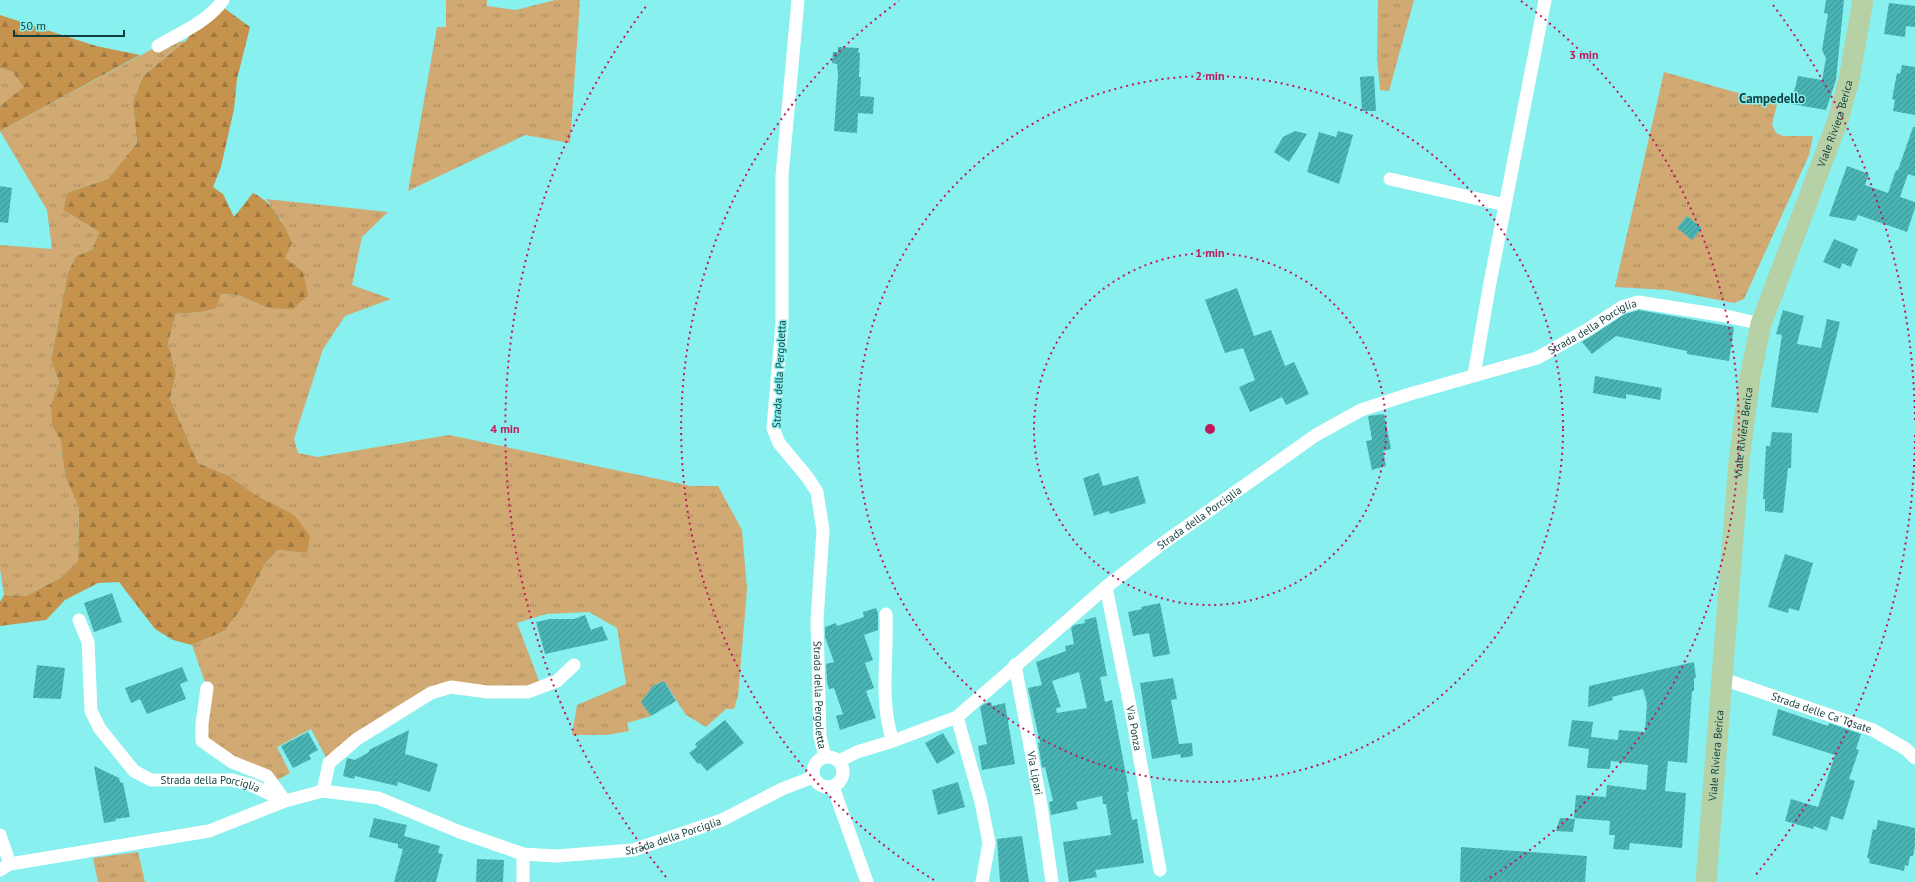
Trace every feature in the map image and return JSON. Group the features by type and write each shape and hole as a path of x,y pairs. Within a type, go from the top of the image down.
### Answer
{"main road":[{"name":"Viale Riviera Berica","path":"1706,882 1739,461 1750,377 1761,324 1838,120 1849,80 1863,0"}],"street":[{"path":"158,46 198,23 220,6 223,0"},
{"name":"Strada della Pergoletta","path":"798,0 782,176 782,323 773,428 779,443 808,478 817,492 823,530 817,622 820,736 824,757"},
{"path":"1474,376 1545,0"},
{"path":"1390,179 1505,206"},
{"name":"Strada della Porciglia","path":"839,761 857,752 893,742 957,717 1106,587 1159,546 1316,435 1361,410 1410,394 1537,358 1586,330 1622,307 1638,302 1726,316 1761,324"},
{"name":"Via Ponza","path":"1106,587 1133,721 1160,870"},
{"path":"886,614 886,685 889,730 893,742"},
{"name":"Strada della Porciglia","path":"79,620 88,642 91,711 100,729 134,771 151,780 232,780 251,785 285,801"},
{"path":"323,792 329,763 357,739 431,693 451,687 487,692 528,692 557,680 574,665"},
{"name":"Via Lipari","path":"1015,665 1041,805 1052,882"},
{"name":"Strada delle Ca' Tosate","path":"1723,679 1873,730 1906,749 1915,758"},
{"name":"Strada della Porciglia","path":"207,688 202,724 202,741 232,762 267,776 285,801"},
{"path":"957,717 981,802 989,843 982,882"},
{"path":"824,757 832,757 839,761 843,768 843,776 840,782 832,787 821,786 814,777 815,764 824,757"},
{"name":"Strada della Porciglia","path":"0,835 5,867 209,831 285,801 323,792 378,798 460,832 523,854 556,856 634,850 722,820 782,789 814,777"},
{"path":"832,787 867,882"},
{"path":"523,854 523,882"}],"green space":[{"path":"446,0 487,0 487,6 516,10 555,0 580,0 570,143 525,135 408,191 437,27 446,27"},
{"path":"1378,0 1414,0 1389,91 1380,90 1377,57"},
{"path":"220,5 250,27 237,79 234,109 221,167 213,187 223,194 234,217 253,193 267,202 281,220 292,242 285,258 303,272 308,295 293,309 268,308 238,295 221,294 216,308 200,312 176,314 168,343 176,374 170,399 198,463 229,476 259,497 294,515 310,536 307,553 278,550 265,564 241,609 224,631 192,645 173,640 155,629 119,582 98,583 65,600 46,620 0,626 0,602 4,595 26,596 62,577 78,561 79,508 65,476 61,441 52,426 51,405 59,382 51,360 68,272 76,256 92,250 99,232 63,210 67,193 108,179 137,143 133,102 143,76 186,41 198,23"},
{"path":"0,15 96,46 140,55 0,131 0,106 24,87 13,72 0,68"},
{"path":"186,41 143,76 133,102 137,143 108,179 67,193 63,210 99,232 92,250 76,256 68,272 51,360 59,382 51,405 52,426 61,441 65,476 79,508 78,561 62,577 26,596 4,595 0,569 0,245 52,249 47,210 0,131 158,46"},
{"path":"0,68 13,72 25,87 0,106"},
{"path":"1664,72 1777,104 1772,125 1776,133 1783,136 1813,136 1809,155 1744,299 1734,303 1667,290 1615,287","holes":["1687,216 1702,228 1692,239 1677,228"]},
{"path":"266,199 388,212 362,237 352,285 391,299 345,316 323,349 294,439 298,453 318,457 449,435 691,486 718,486 742,530 747,589 738,696 734,709 726,709 706,727 686,715 664,681 653,686 642,702 651,716 627,723 629,731 607,735 572,735 577,705 626,684 617,628 589,612 546,614 517,623 541,686 451,687 329,763 311,729 277,747 290,773 272,783 202,741 207,688 192,645 224,631 241,609 265,564 278,550 307,553 259,497 229,476 198,463 170,399 176,374 168,343 176,314 200,312 221,294 238,295 268,308 303,273 285,258 282,221"},
{"path":"138,852 145,882 98,882 93,858"}],"building":[{"path":"1826,0 1844,0 1836,80 1826,110 1791,104 1798,76 1822,80 1826,58 1822,50 1828,14 1824,13"},
{"path":"1889,3 1915,6 1915,27 1906,26 1905,37 1884,34"},
{"path":"838,47 859,48 859,77 861,77 860,96 874,97 873,114 858,113 857,133 834,131 838,75 837,64 832,63 833,52 838,52"},
{"path":"1902,65 1915,67 1915,115 1893,111 1895,100 1892,99 1897,73 1900,74"},
{"path":"1374,76 1376,111 1362,111 1360,77"},
{"path":"1913,127 1915,127 1915,176 1908,174 1900,197 1915,202 1915,208 1907,232 1858,215 1855,221 1829,216 1847,166 1869,174 1865,185 1888,193 1896,170 1902,171 1898,170"},
{"path":"1295,131 1307,134 1289,162 1274,152 1283,137"},
{"path":"1338,131 1353,135 1339,184 1307,172 1319,132 1336,137"},
{"path":"0,186 12,188 8,223 0,222"},
{"path":"1687,216 1702,228 1692,240 1677,228"},
{"path":"1834,239 1858,249 1851,267 1842,263 1840,269 1823,262"},
{"path":"1237,288 1254,336 1271,330 1285,366 1294,362 1309,394 1286,405 1282,397 1250,412 1239,387 1255,380 1243,348 1225,353 1205,300"},
{"path":"1639,310 1734,327 1729,361 1687,354 1687,351 1616,336 1592,354 1582,342 1625,314"},
{"path":"1783,310 1804,316 1797,344 1821,348 1827,319 1840,322 1818,413 1771,407 1782,335 1776,334"},
{"path":"1595,376 1662,388 1660,400 1626,394 1626,399 1593,393"},
{"path":"1384,414 1391,449 1383,451 1386,466 1372,470 1366,441 1372,440 1368,416"},
{"path":"1772,432 1792,433 1791,468 1788,468 1783,513 1765,511 1765,499 1763,499 1766,446 1770,446"},
{"path":"1099,473 1103,486 1138,476 1146,503 1110,514 1109,511 1094,516 1083,478"},
{"path":"1785,554 1813,563 1799,611 1789,608 1788,613 1768,607"},
{"path":"112,593 122,622 94,632 84,603"},
{"path":"1160,603 1170,654 1153,657 1149,633 1133,636 1128,612 1142,609 1141,607"},
{"path":"876,608 878,613 878,630 864,635 873,660 865,663 874,688 866,691 876,718 840,730 836,716 843,714 834,688 829,689 827,682 826,664 834,662 825,637 825,627 836,623 837,626 864,617 863,612"},
{"path":"585,615 591,630 602,626 608,640 545,654 536,622 550,619 574,619"},
{"path":"1096,617 1107,676 1100,677 1105,702 1112,700 1129,791 1127,792 1132,820 1137,819 1144,863 1095,870 1097,877 1069,882 1063,842 1111,835 1106,804 1103,804 1102,796 1076,802 1078,809 1051,815 1049,802 1053,801 1045,767 1042,768 1038,743 1040,743 1028,688 1042,685 1036,662 1066,651 1065,646 1074,644 1071,628 1074,625 1085,623 1084,620","holes":["1079,672 1087,708 1057,713 1056,708 1061,707 1052,681"]},
{"path":"1694,662 1696,678 1694,678 1694,691 1692,691 1687,763 1668,761 1665,791 1686,793 1682,848 1630,843 1629,850 1613,849 1615,835 1609,835 1610,821 1574,818 1576,795 1606,797 1607,785 1646,790 1648,765 1611,761 1610,769 1587,768 1589,749 1568,746 1572,720 1593,722 1591,737 1618,740 1619,730 1645,732 1647,703 1643,689 1612,697 1613,700 1588,707 1589,686"},
{"path":"37,665 65,668 61,699 33,698"},
{"path":"182,667 188,681 180,684 186,699 147,714 140,699 131,703 125,688"},
{"path":"1173,678 1177,699 1171,700 1179,744 1192,743 1193,756 1181,758 1180,754 1152,759 1140,683"},
{"path":"664,681 676,701 651,716 641,702 653,686"},
{"path":"991,702 992,706 1005,703 1015,764 982,770 978,746 987,744 980,707"},
{"path":"1778,709 1828,726 1829,723 1861,734 1856,749 1859,750 1849,779 1855,781 1843,820 1831,816 1827,831 1814,826 1813,829 1785,821 1791,799 1818,807 1835,755 1772,735"},
{"path":"725,720 744,743 707,771 700,763 698,764 689,753 697,747 695,744"},
{"path":"409,730 405,754 438,764 430,792 398,782 397,786 355,776 354,779 343,776 347,758 355,760 369,752 369,750"},
{"path":"308,732 318,750 309,755 311,759 293,768 281,746"},
{"path":"943,733 955,753 937,764 925,743"},
{"path":"94,766 119,778 120,782 123,783 130,817 115,819 116,821 104,823"},
{"path":"958,782 965,807 938,815 932,790"},
{"path":"374,818 407,825 404,836 440,846 438,853 443,854 436,882 394,882 403,849 398,848 398,844 369,837"},
{"path":"1560,818 1575,819 1573,832 1556,831"},
{"path":"1878,820 1915,828 1915,845 1913,856 1910,856 1908,866 1905,865 1904,871 1869,863 1870,859 1867,858 1873,829 1876,830"},
{"path":"1022,836 1029,882 1000,882 997,839"},
{"path":"1461,847 1587,856 1585,882 1460,882"},
{"path":"477,859 504,860 503,882 476,882"}],"district":[{"name":"Campedello","path":"1772,98"}]}
